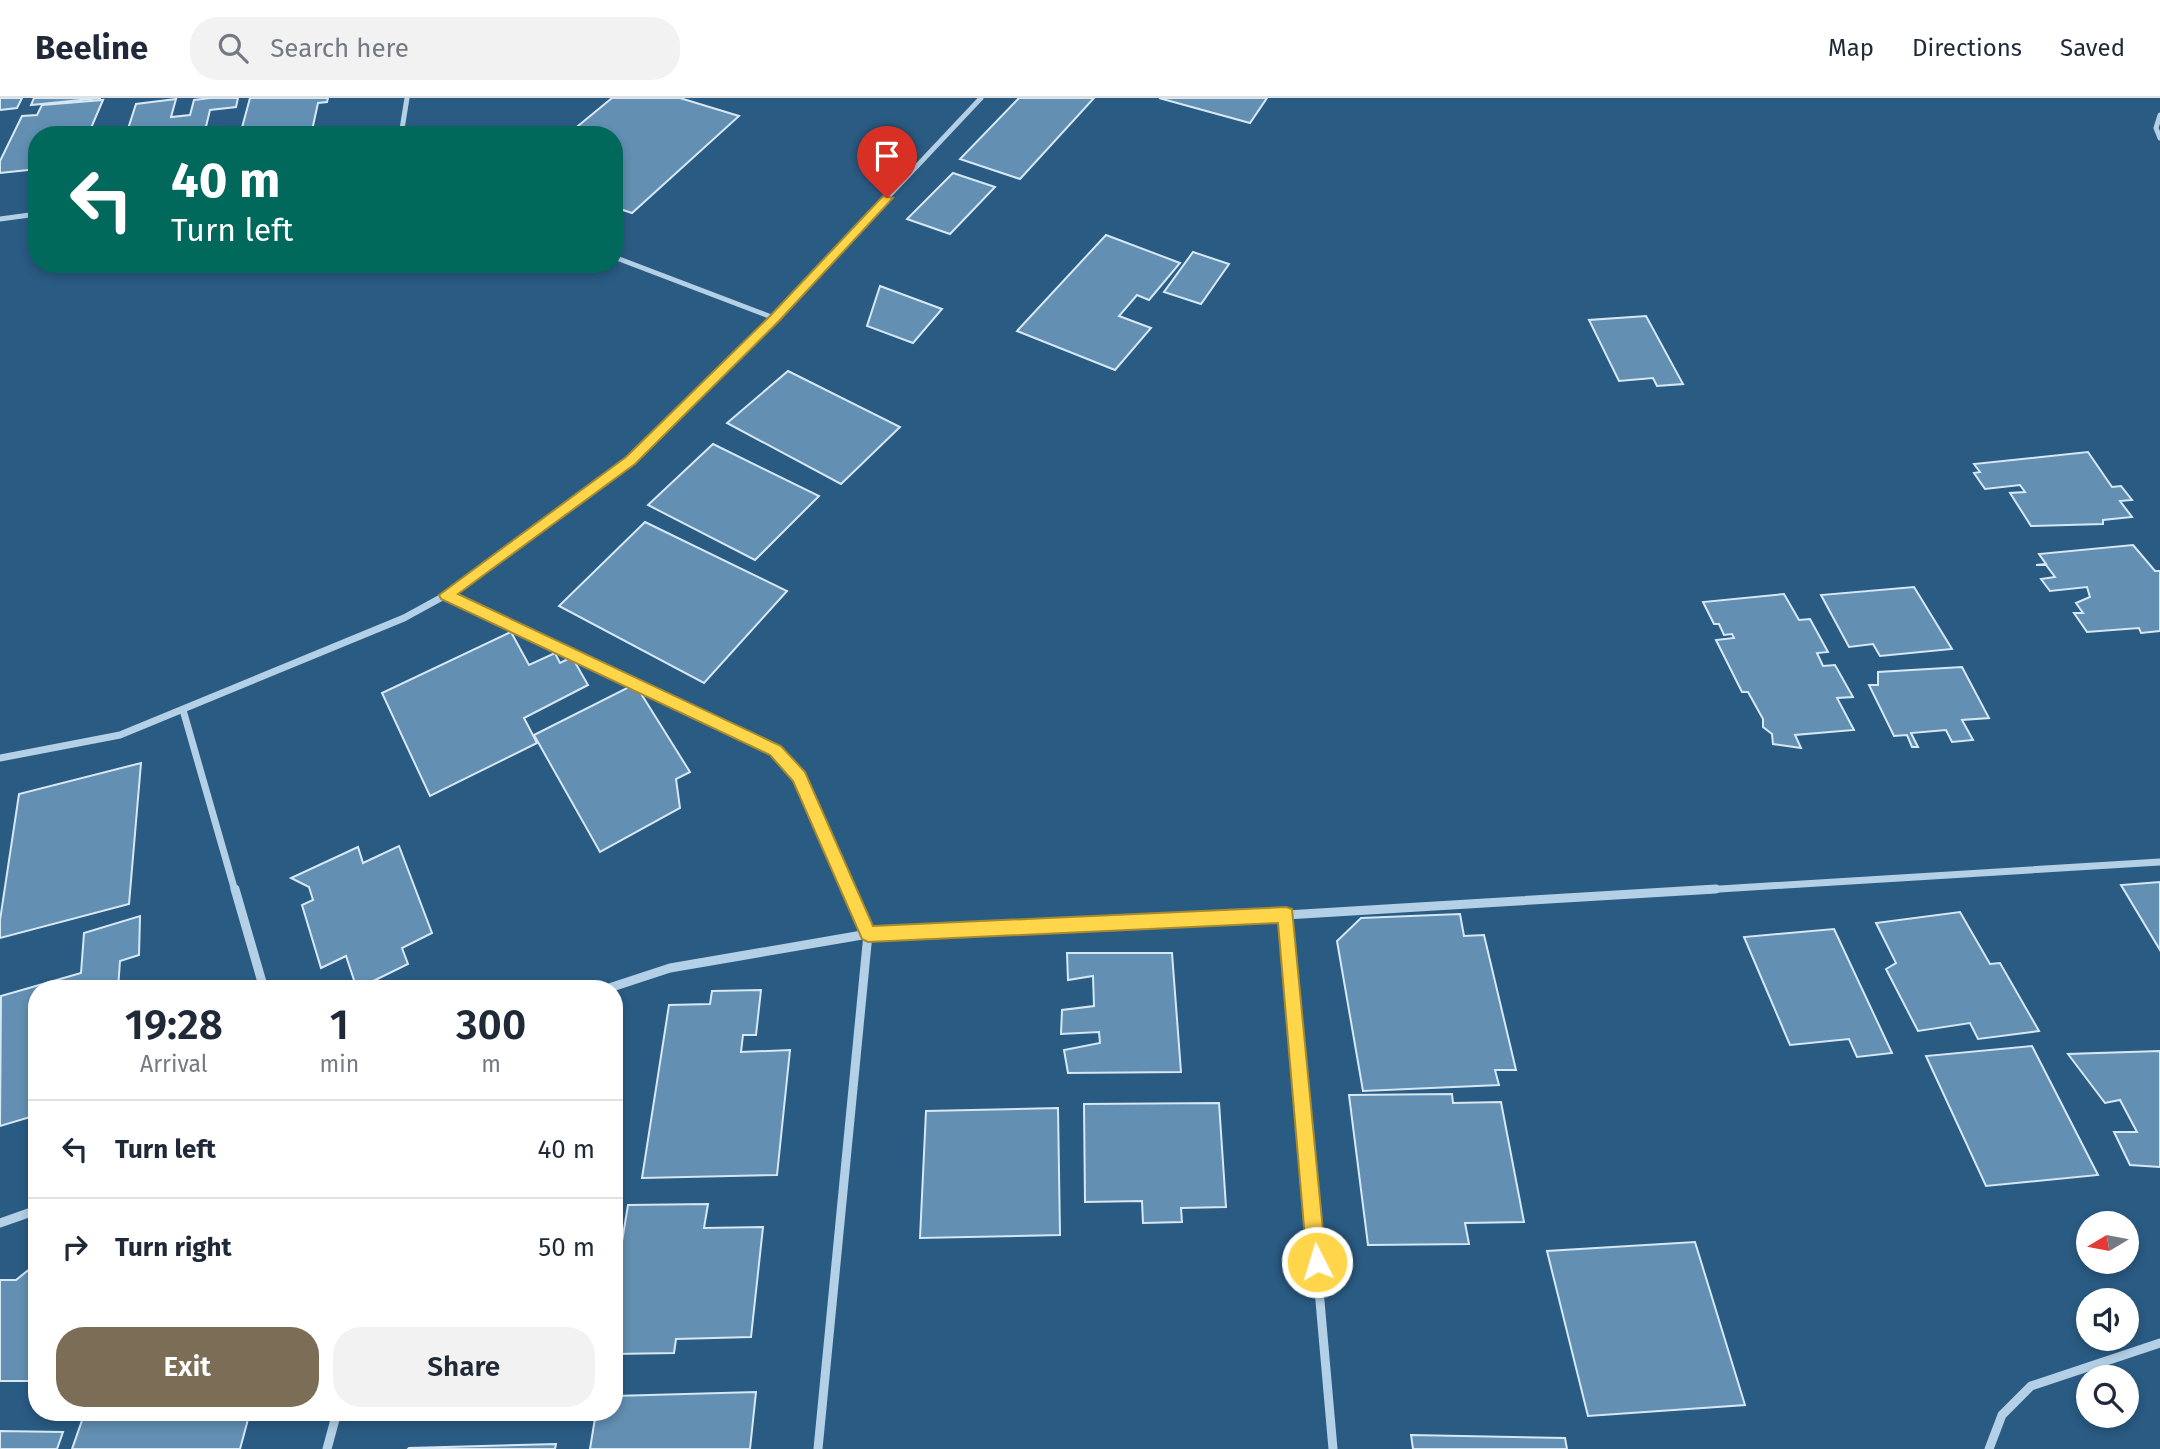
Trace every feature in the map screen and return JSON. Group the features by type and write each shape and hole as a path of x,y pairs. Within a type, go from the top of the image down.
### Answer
{"street":[{"path":"402,126 407,98"},
{"path":"0,758 120,735 404,618 446,595 631,461 774,318 981,98"},
{"path":"2160,115 2156,128 2160,138"},
{"path":"0,219 28,215"},
{"path":"623,260 774,318"},
{"path":"446,595 775,751 799,777 868,934 818,1449"},
{"path":"183,710 261,980"},
{"path":"623,983 670,968 868,934 1286,915 2160,862"},
{"path":"1286,915 1333,1449"},
{"path":"0,1223 28,1213"},
{"path":"1989,1449 2002,1415 2031,1386 2160,1343"},
{"path":"327,1449 335,1421"}],"building":[{"path":"0,98 22,98 17,108 0,110"},
{"path":"34,98 101,98 31,105"},
{"path":"238,98 236,107 210,110 206,126 129,126 136,104 176,99 171,117 190,115 194,100"},
{"path":"250,98 328,98 327,102 318,103 313,126 242,126"},
{"path":"612,98 680,98 739,116 632,213 623,210 623,126 578,126"},
{"path":"1019,98 1094,98 1020,179 960,159"},
{"path":"1159,98 1267,98 1250,123"},
{"path":"103,100 92,126 28,126 28,170 0,173 0,161 22,116 37,115 42,105"},
{"path":"953,173 995,187 950,234 907,219"},
{"path":"1106,235 1180,263 1149,300 1137,295 1119,316 1151,328 1115,370 1017,331"},
{"path":"1193,252 1229,264 1201,304 1164,292"},
{"path":"880,286 942,309 913,343 867,326"},
{"path":"1646,316 1683,384 1657,386 1653,378 1619,381 1589,320"},
{"path":"788,371 900,427 841,484 727,423"},
{"path":"713,444 819,496 755,560 648,505"},
{"path":"2088,452 2112,487 2121,486 2132,500 2120,501 2132,517 2103,520 2103,524 2031,526 2010,493 2025,492 2020,485 1985,489 1974,473 1980,472 1974,464"},
{"path":"645,522 787,591 704,683 559,606"},
{"path":"2133,545 2155,571 2160,571 2160,631 2141,633 2139,628 2087,632 2074,613 2083,613 2076,603 2090,597 2087,587 2050,591 2041,579 2055,577 2046,565 2036,565 2046,564 2039,554"},
{"path":"1914,587 1952,649 1880,656 1873,644 1849,647 1821,595"},
{"path":"1784,594 1799,620 1810,619 1828,652 1817,653 1823,666 1835,665 1853,697 1837,698 1854,730 1795,735 1801,748 1773,744 1772,734 1763,727 1763,719 1748,692 1742,692 1716,640 1734,638 1732,634 1724,635 1719,624 1714,624 1703,602"},
{"path":"511,632 529,665 555,653 560,663 572,657 588,685 524,718 537,743 430,796 382,693"},
{"path":"1962,667 1989,718 1962,720 1973,740 1952,742 1946,730 1911,733 1918,747 1912,747 1907,735 1894,736 1869,685 1878,685 1878,672"},
{"path":"635,684 690,772 676,779 680,808 600,852 534,735"},
{"path":"141,763 129,904 0,938 0,920 19,794"},
{"path":"399,846 432,933 402,948 408,964 375,980 354,980 346,956 321,968 302,905 313,900 309,887 291,878 358,847 363,863"},
{"path":"2160,882 2160,950 2121,885"},
{"path":"1960,912 1990,964 2000,963 2039,1031 1978,1039 1970,1023 1918,1031 1886,969 1896,963 1876,923"},
{"path":"1460,914 1464,936 1484,935 1516,1070 1495,1070 1499,1085 1363,1091 1337,941 1361,918"},
{"path":"140,916 139,955 120,961 119,980 57,980 81,973 84,933"},
{"path":"1834,929 1892,1053 1857,1057 1849,1039 1790,1045 1744,937"},
{"path":"1067,953 1172,953 1181,1072 1068,1073 1064,1050 1100,1043 1099,1032 1061,1034 1062,1010 1094,1006 1093,976 1068,980"},
{"path":"28,988 28,1118 0,1126 1,996"},
{"path":"761,990 756,1035 743,1035 741,1052 790,1050 777,1175 642,1178 669,1005 710,1004 712,991"},
{"path":"2032,1046 2098,1175 1986,1186 1926,1056"},
{"path":"2160,1051 2160,1167 2130,1165 2114,1132 2137,1132 2120,1100 2105,1103 2068,1054"},
{"path":"1452,1094 1453,1103 1501,1102 1524,1222 1465,1223 1469,1244 1368,1245 1349,1095"},
{"path":"1219,1103 1226,1207 1181,1208 1182,1222 1143,1223 1142,1201 1085,1202 1084,1104"},
{"path":"1058,1108 1060,1235 920,1238 926,1111"},
{"path":"708,1204 704,1228 763,1227 751,1337 676,1339 674,1353 623,1354 623,1235 628,1205"},
{"path":"1695,1242 1745,1405 1588,1416 1547,1251"},
{"path":"28,1270 28,1381 0,1381 0,1280 16,1280"},
{"path":"756,1392 750,1449 590,1449 595,1421 623,1421 623,1396"},
{"path":"82,1421 248,1421 240,1449 72,1449"},
{"path":"0,1431 63,1432 57,1449 0,1449"},
{"path":"1411,1435 1565,1438 1567,1449 1413,1449"},
{"path":"556,1444 555,1449 408,1449 409,1448"}],"route":[{"path":"887,198 774,318 631,461 446,595 745,734 775,751 799,777 868,934 1286,915 1317,1262"}]}
